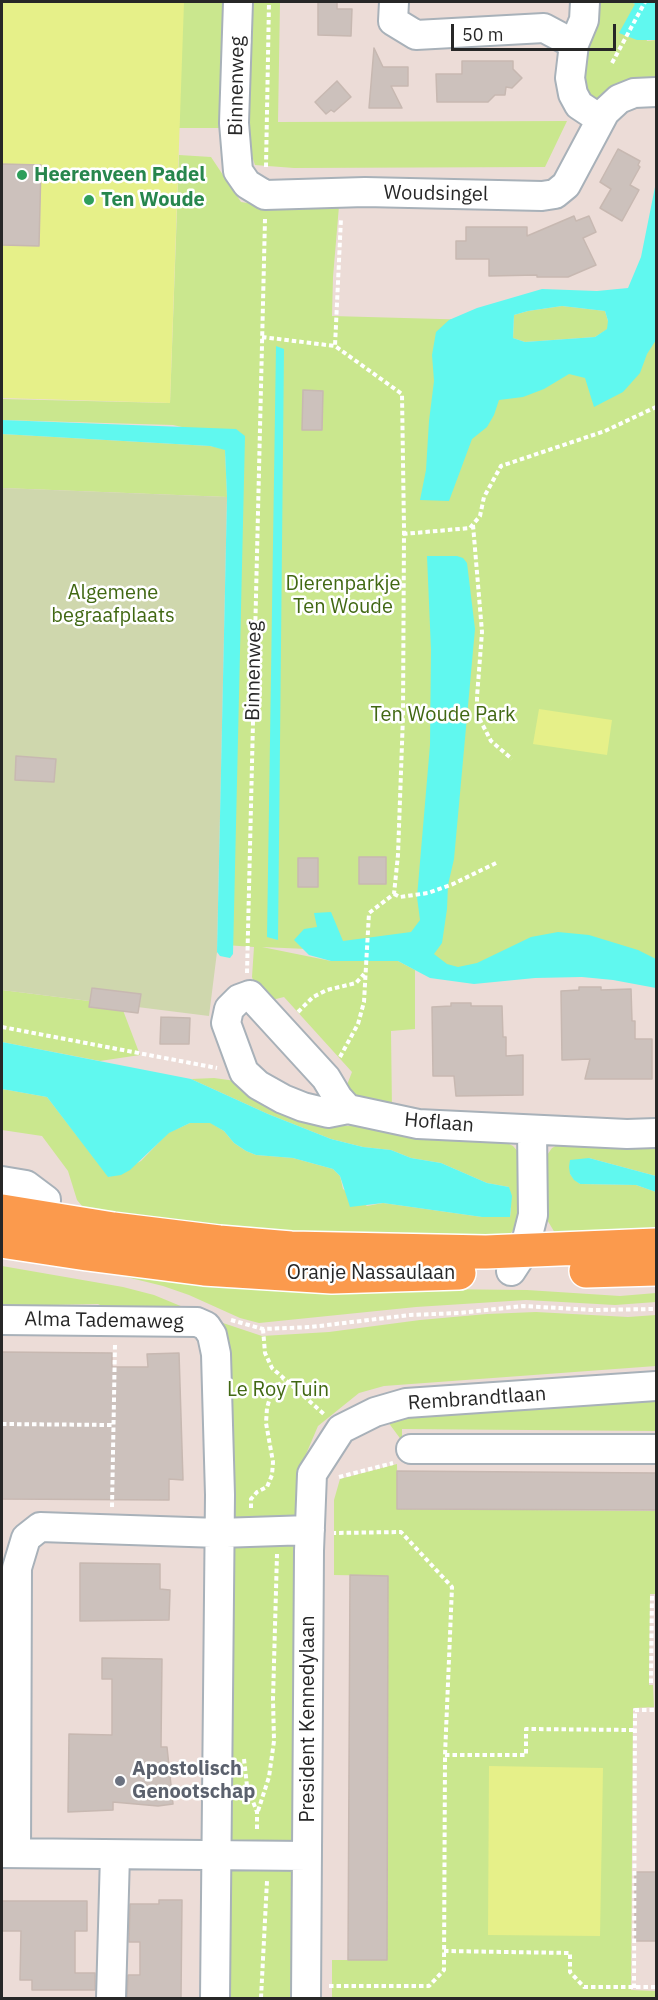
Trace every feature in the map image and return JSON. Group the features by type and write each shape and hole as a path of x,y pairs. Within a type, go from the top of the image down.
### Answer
{"main road":[{"name":"Oranje Nassaulaan","path":"2,1210 152,1234 291,1248 406,1251 518,1261 657,1269"},
{"name":"Oranje Nassaulaan","path":"9,1242 204,1269 332,1277 518,1261 657,1245"}],"street":[{"name":"Binnenweg","path":"238,2 234,123 238,171 247,184 265,183"},
{"path":"394,2 393,21 416,35 544,28 574,44"},
{"path":"585,2 584,20 574,44 570,78 573,94 579,105 600,119"},
{"name":"Woudsingel","path":"265,183 342,193 543,196 555,194 566,185 600,119 619,99 634,93 657,92"},
{"path":"244,1072 226,1023 229,1009 239,999 250,995 326,1078 348,1110"},
{"name":"Hoflaan","path":"244,1072 258,1085 282,1099 328,1113 348,1110 418,1124 627,1134 657,1133"},
{"path":"518,1261 533,1215 532,1130"},
{"path":"2,1181 26,1185 46,1200 44,1218"},
{"name":"Oranje Nassaulaan","path":"9,1242 44,1218"},
{"name":"Alma Tademaweg","path":"2,1320 197,1322 206,1326 212,1335 216,1354 219,1533"},
{"name":"Rembrandtlaan","path":"320,1532 312,1473 341,1429 375,1412 406,1403 657,1386"},
{"path":"404,1456 657,1449"},
{"path":"307,1856 262,1869 216,1856 9,1853 17,1568 26,1539 40,1527 219,1533 320,1532"},
{"name":"President Kennedylaan","path":"317,1992 307,1856 320,1532"},
{"path":"215,1998 219,1533"},
{"path":"111,1998 115,1855"}],"path":[{"name":"Binnenweg","path":"250,995 246,949 269,2"},
{"path":"612,63 645,2"},
{"path":"335,346 342,193"},
{"path":"262,337 335,346 402,394 403,716 398,855 394,894 369,913 364,1002 358,1024 326,1078"},
{"path":"403,534 470,528 480,516 484,497 501,466 605,431 657,407"},
{"path":"473,524 482,632 477,714 491,741 512,759"},
{"path":"394,894 399,897 428,893 453,884 496,863"},
{"path":"281,1030 314,997 327,990 357,983 365,972"},
{"path":"2,1028 244,1072"},
{"name":"Oranje Nassaulaan","path":"251,1532 251,1499 267,1486 272,1475 273,1462 266,1423 267,1408 271,1394 283,1380 272,1368 265,1353 263,1329 311,1327 410,1315 459,1313 523,1306 593,1310 657,1309"},
{"path":"112,1529 115,1322"},
{"path":"2,1424 113,1425"},
{"path":"335,1478 404,1456"},
{"path":"317,1992 429,1986 444,1970 445,1755 452,1587 401,1532 320,1532"},
{"path":"257,1812 269,1777 274,1741 277,1550"},
{"path":"651,1683 651,1596 657,1596"},
{"path":"634,1988 635,1710 657,1710"},
{"path":"445,1755 526,1755 526,1730 635,1730"},
{"path":"244,1753 248,1786 257,1812 262,1869 261,1998"},
{"path":"444,1951 570,1953 570,1972 584,1987 657,1987"}],"green space":[{"name":"Ten Woude","path":"2,2 184,2 170,403 2,398"},
{"path":"183,2 229,2 223,128 179,128"},
{"path":"250,2 280,2 278,122 567,121 545,167 294,168 255,165 245,135"},
{"path":"592,2 631,2 635,4 647,41 656,40 656,77 635,77 610,95 598,100 588,97 584,89 583,46 593,40"},
{"name":"Ten Woude Park","path":"179,155 211,157 241,202 273,207 339,206 332,316 476,320 496,362 610,353 656,314 656,969 449,973 374,952 262,947 331,961 398,961 415,970 415,1029 391,1031 392,1111 355,1102 345,1090 352,1072 284,997 268,1001 256,990 252,977 254,947 225,945 235,439 173,425 2,420 2,399 170,403"},
{"path":"562,306 605,311 608,329 595,337 525,342 513,338 514,315"},
{"path":"2,434 210,446 225,449 227,497 2,488"},
{"name":"Algemene begraafplaats","path":"2,488 227,497 217,952 209,1016 2,990"},
{"path":"539,709 612,720 607,755 533,744"},
{"path":"2,990 121,1005 140,1055 100,1061 2,1042"},
{"path":"214,1078 243,1082 316,1124 348,1126 361,1124 500,1139 513,1146 520,1154 520,1203 516,1226 509,1236 333,1245 91,1217 77,1200 68,1171 42,1136 2,1130 2,1089 47,1097 109,1177 141,1161 168,1133 190,1123 211,1123 224,1131 234,1143 256,1155 293,1158 333,1169 340,1176 343,1189 367,1206 383,1203 482,1217 510,1217 509,1187 487,1183 441,1163 411,1158 391,1150 363,1147 331,1139 268,1114 191,1079"},
{"path":"565,1141 656,1143 656,1176 589,1158 570,1174 580,1184 636,1185 656,1192 656,1239 555,1233 546,1218 543,1161 552,1148"},
{"path":"2,1266 123,1287 154,1295 183,1307 199,1318 111,1310 98,1304 2,1306"},
{"path":"86,1267 336,1288 527,1290 620,1296 656,1293 656,1302 615,1305 526,1300 416,1307 259,1323 240,1318 163,1286"},
{"name":"Le Roy Tuin","path":"536,1312 628,1317 656,1315 656,1366 384,1386 359,1393 318,1426 301,1466 292,1998 223,1998 223,1323 262,1336 329,1332 487,1314"},
{"path":"656,1401 656,1431 402,1429 402,1441 388,1422 406,1418"},
{"path":"397,1464 398,1509 656,1511 656,1594 650,1594 649,1685 653,1685 654,1707 633,1708 631,1990 656,1991 656,1998 332,1998 332,1960 387,1960 388,1576 334,1575 334,1500 340,1479"},
{"path":"489,1766 603,1768 600,1936 488,1935"}],"water":[{"path":"631,2 656,2 656,40 637,40 619,33 635,4"},
{"path":"656,182 656,340 647,354 640,373 623,392 594,407 585,378 569,374 544,389 523,397 499,400 487,427 472,439 449,501 420,500 426,470 434,381 432,355 436,332 449,320 477,308 542,289 597,291 628,288 641,257","holes":["562,306 605,311 608,321 607,329 595,337 525,342 513,338 514,315"]},
{"path":"276,346 284,349 278,940 267,937"},
{"path":"2,420 236,429 245,436 233,954 230,958 220,956 217,952 227,497 225,450 210,446 2,434"},
{"path":"427,556 457,556 463,558 467,563 475,629 454,859 448,885 442,943 434,954 447,964 458,967 477,963 531,937 558,932 589,935 638,950 656,959 656,988 582,977 535,978 474,984 430,978 398,961 331,961 309,955 294,940 304,929 317,927 314,913 331,912 343,941 411,932 420,920 417,897 430,745 431,650"},
{"path":"2,1042 191,1079 268,1114 331,1139 363,1147 391,1150 411,1158 441,1163 487,1183 509,1187 512,1196 510,1217 482,1217 383,1203 350,1207 340,1176 333,1169 293,1158 256,1155 234,1143 224,1131 210,1123 190,1123 169,1133 130,1170 121,1175 108,1177 47,1097 2,1089"},
{"path":"589,1158 656,1176 656,1192 636,1185 580,1184 570,1174 570,1160"}],"building":[{"path":"318,2 337,2 337,9 352,9 351,36 318,35"},
{"path":"374,48 383,67 408,67 408,86 391,86 402,108 369,108"},
{"path":"462,61 513,61 513,69 522,78 512,88 506,87 505,95 495,95 488,102 437,102 436,74 462,74"},
{"path":"337,81 351,97 334,112 331,110 326,114 315,102"},
{"path":"618,149 640,161 638,165 640,167 630,185 639,190 622,221 600,208 611,189 600,182"},
{"path":"2,164 41,165 39,246 2,245"},
{"path":"574,216 576,221 589,216 596,232 583,238 596,265 568,277 489,276 489,259 456,259 456,241 466,241 466,227 527,227 527,236"},
{"path":"303,390 323,391 322,430 302,430"},
{"path":"16,756 56,759 54,782 15,780"},
{"path":"359,857 386,857 386,884 359,884"},
{"path":"298,858 318,858 318,887 298,887"},
{"path":"579,987 601,987 601,990 631,989 635,1039 652,1039 652,1079 585,1079 590,1059 562,1060 561,991 579,990"},
{"path":"92,988 141,994 138,1013 89,1007"},
{"path":"451,1003 471,1003 471,1006 502,1006 506,1056 523,1055 523,1095 456,1096 454,1076 433,1076 432,1007 451,1006"},
{"path":"161,1017 190,1018 189,1044 160,1044"},
{"path":"2,1352 112,1353 112,1367 148,1367 147,1354 179,1353 183,1480 169,1479 169,1500 2,1499"},
{"path":"397,1471 657,1473 657,1510 397,1509"},
{"path":"80,1563 160,1564 160,1589 170,1590 169,1620 80,1621"},
{"path":"350,1575 388,1576 387,1960 348,1960"},
{"name":"Apostolisch Genootschap","path":"102,1658 162,1659 161,1747 167,1747 173,1804 158,1806 113,1802 113,1810 68,1812 69,1734 112,1735 112,1679 102,1679"},
{"path":"635,1872 657,1872 657,1941 635,1941"},
{"path":"159,1900 182,1900 181,1998 127,1998 128,1975 140,1975 140,1942 129,1942 130,1904 159,1904"},
{"path":"2,1901 87,1901 87,1931 75,1931 75,1973 95,1973 95,1990 32,1990 32,1980 20,1980 21,1931 2,1931"}],"place":[{"name":"Heerenveen Padel","path":"22,175"},
{"name":"Ten Woude","path":"89,200"},
{"name":"Apostolisch Genootschap","path":"120,1781"}],"park label":[{"name":"Dierenparkje Ten Woude","path":"343,596"}]}
